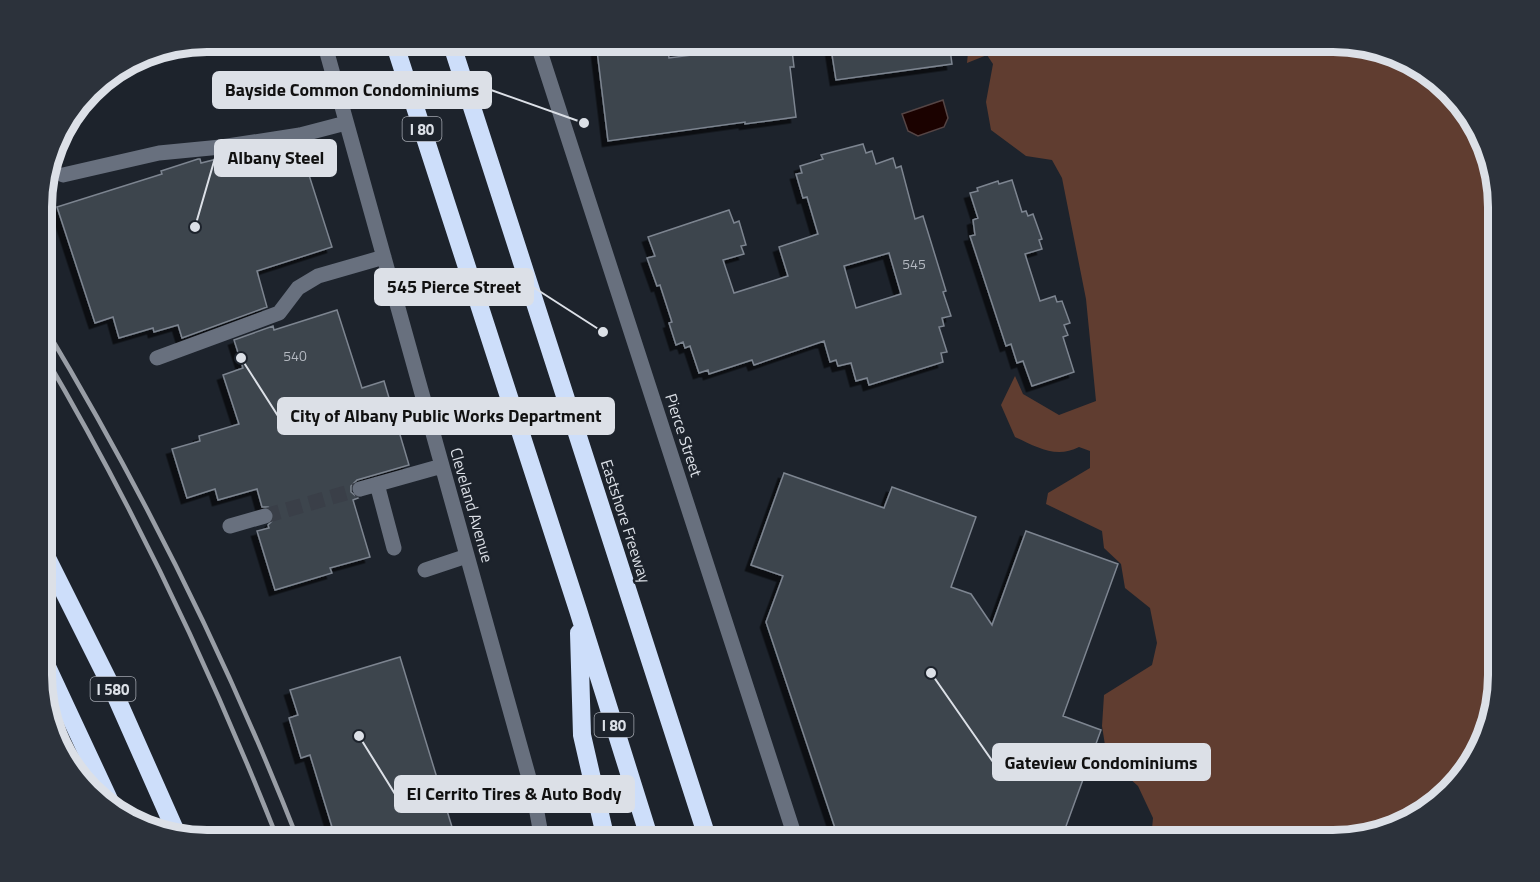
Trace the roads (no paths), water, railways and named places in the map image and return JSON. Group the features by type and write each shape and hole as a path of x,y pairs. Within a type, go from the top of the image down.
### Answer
{"highway":[{"name":"I 80","path":"398,53 647,830"},
{"name":"Eastshore Freeway","path":"455,53 705,830"},
{"name":"I 580","path":"53,570 114,692 173,825"},
{"path":"578,610 582,735 604,830"},
{"name":"I 580","path":"53,680 104,789"}],"street":[{"name":"Cleveland Avenue","path":"327,53 534,796 540,830"},
{"name":"Pierce Street","path":"541,53 793,829"},
{"path":"63,175 159,153 300,135 346,123"},
{"path":"157,358 279,313 298,288 318,276 384,256"},
{"path":"360,489 442,466"},
{"path":"376,484 394,548"},
{"path":"230,526 265,516"},
{"path":"426,570 467,555"}],"tunnel":[{"path":"265,516 360,489"}],"railway":[{"path":"53,341 115,449 181,577 243,707 294,830"},
{"path":"53,371 109,470 170,592 227,716 274,830"}],"place":[{"name":"Bayside Common Condominiums","path":"584,123"},
{"name":"Albany Steel","path":"195,227"},
{"name":"545 Pierce Street","path":"603,332"},
{"name":"City of Albany Public Works Department","path":"241,358"},
{"name":"Gateview Condominiums","path":"931,673"},
{"name":"El Cerrito Tires & Auto Body","path":"359,736"}]}
